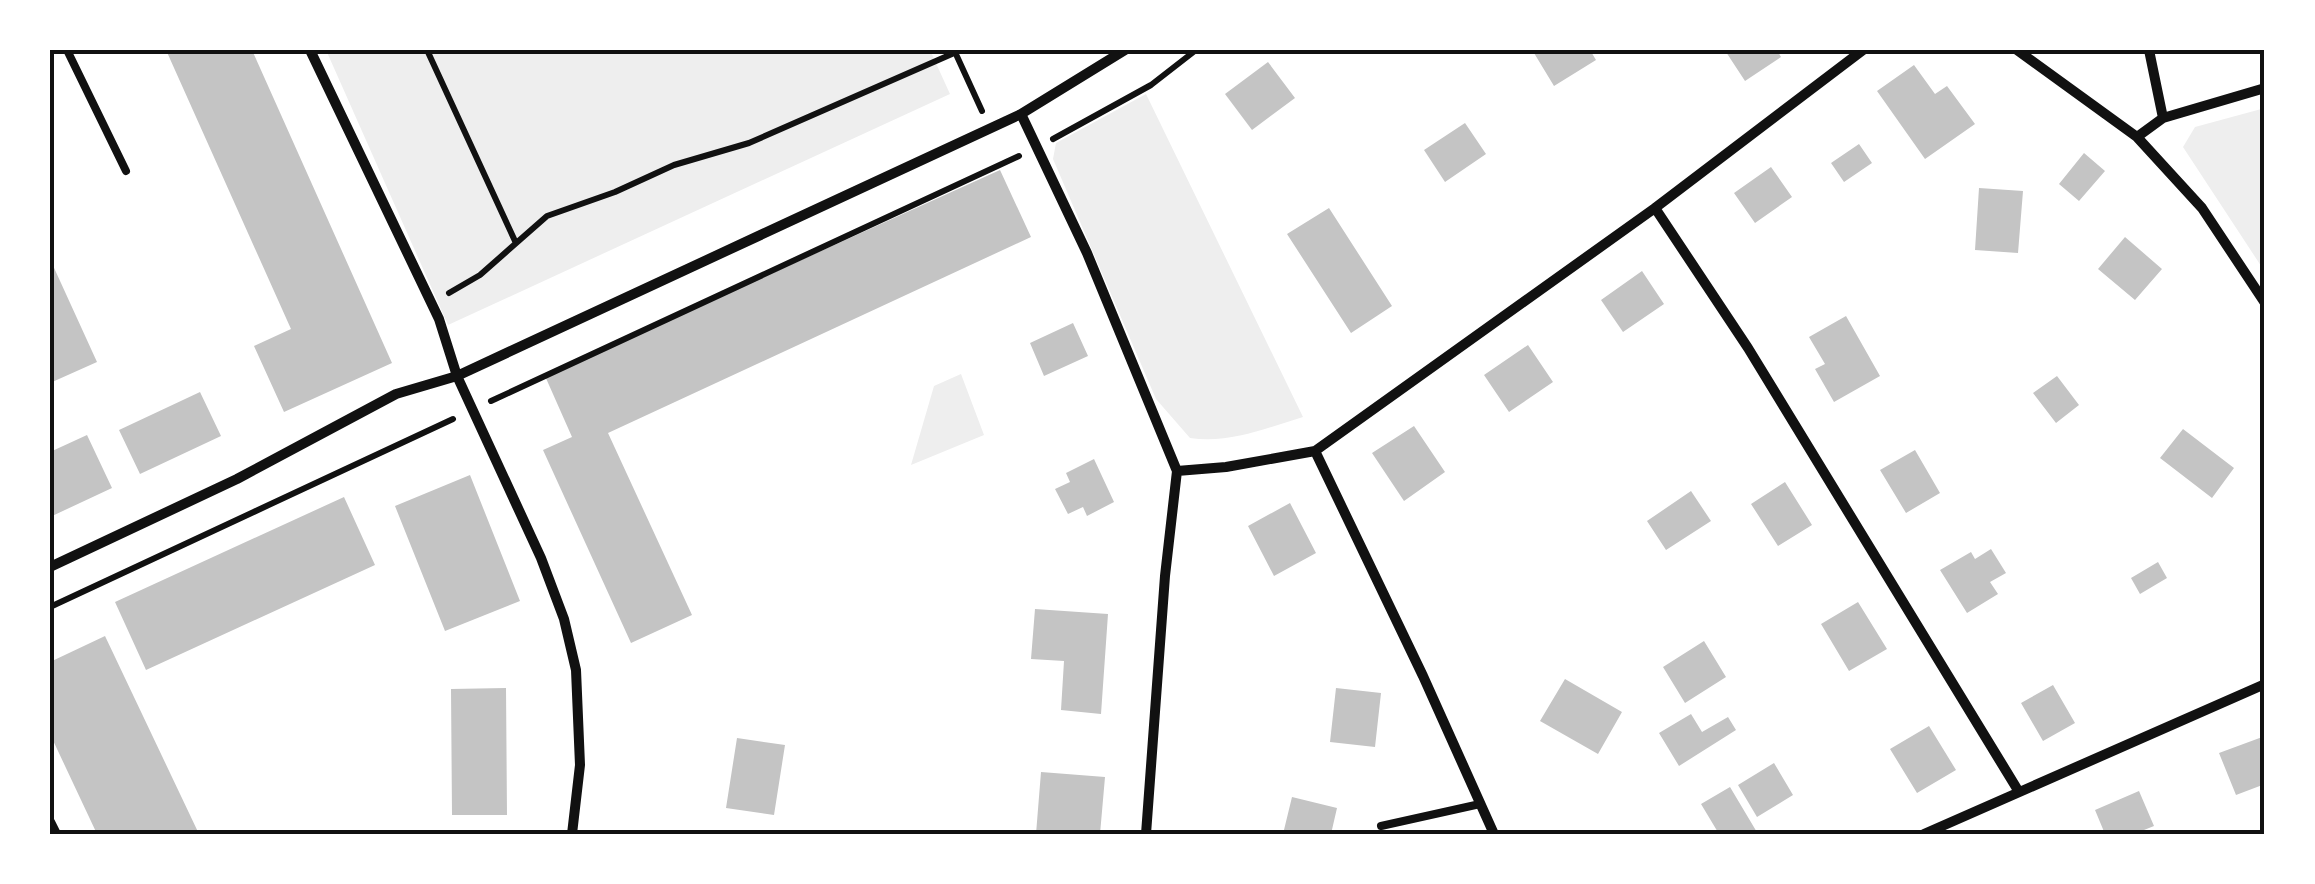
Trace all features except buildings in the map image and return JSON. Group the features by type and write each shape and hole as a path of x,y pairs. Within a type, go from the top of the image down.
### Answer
{"street":[{"path":"310,50 431,303 457,376 542,558 564,619 576,670 580,764 572,834"},
{"path":"50,568 237,479 396,394 457,376 1022,114 1125,50"},
{"path":"1178,471 1226,467 1314,451 1655,208 1863,50"},
{"path":"2017,50 2137,138 2202,208 2265,302"},
{"path":"2148,50 2163,118"},
{"path":"2137,138 2163,118 2265,88"},
{"path":"1022,114 1087,253 1178,471 1165,576 1146,834"},
{"path":"1655,208 1748,348 2019,792"},
{"path":"1314,451 1494,834"},
{"path":"1924,834 2265,684"},
{"path":"50,822 56,834"}],"lane":[{"path":"68,50 126,171"},
{"path":"1381,826 1480,804"}],"path":[{"path":"426,50 516,242"},
{"path":"431,303 480,275 547,216 674,166 750,143 961,50"},
{"path":"50,607 1037,147 1127,100 1196,50"}],"shaded area":[{"path":"326,50 930,50 950,94 448,325"},
{"path":"1146,94 1303,417 1233,437 1190,438 1156,399 1053,159 1056,143"},
{"path":"2265,108 2265,272 2183,147 2195,127"},
{"path":"961,374 984,435 911,465 934,386"}]}
